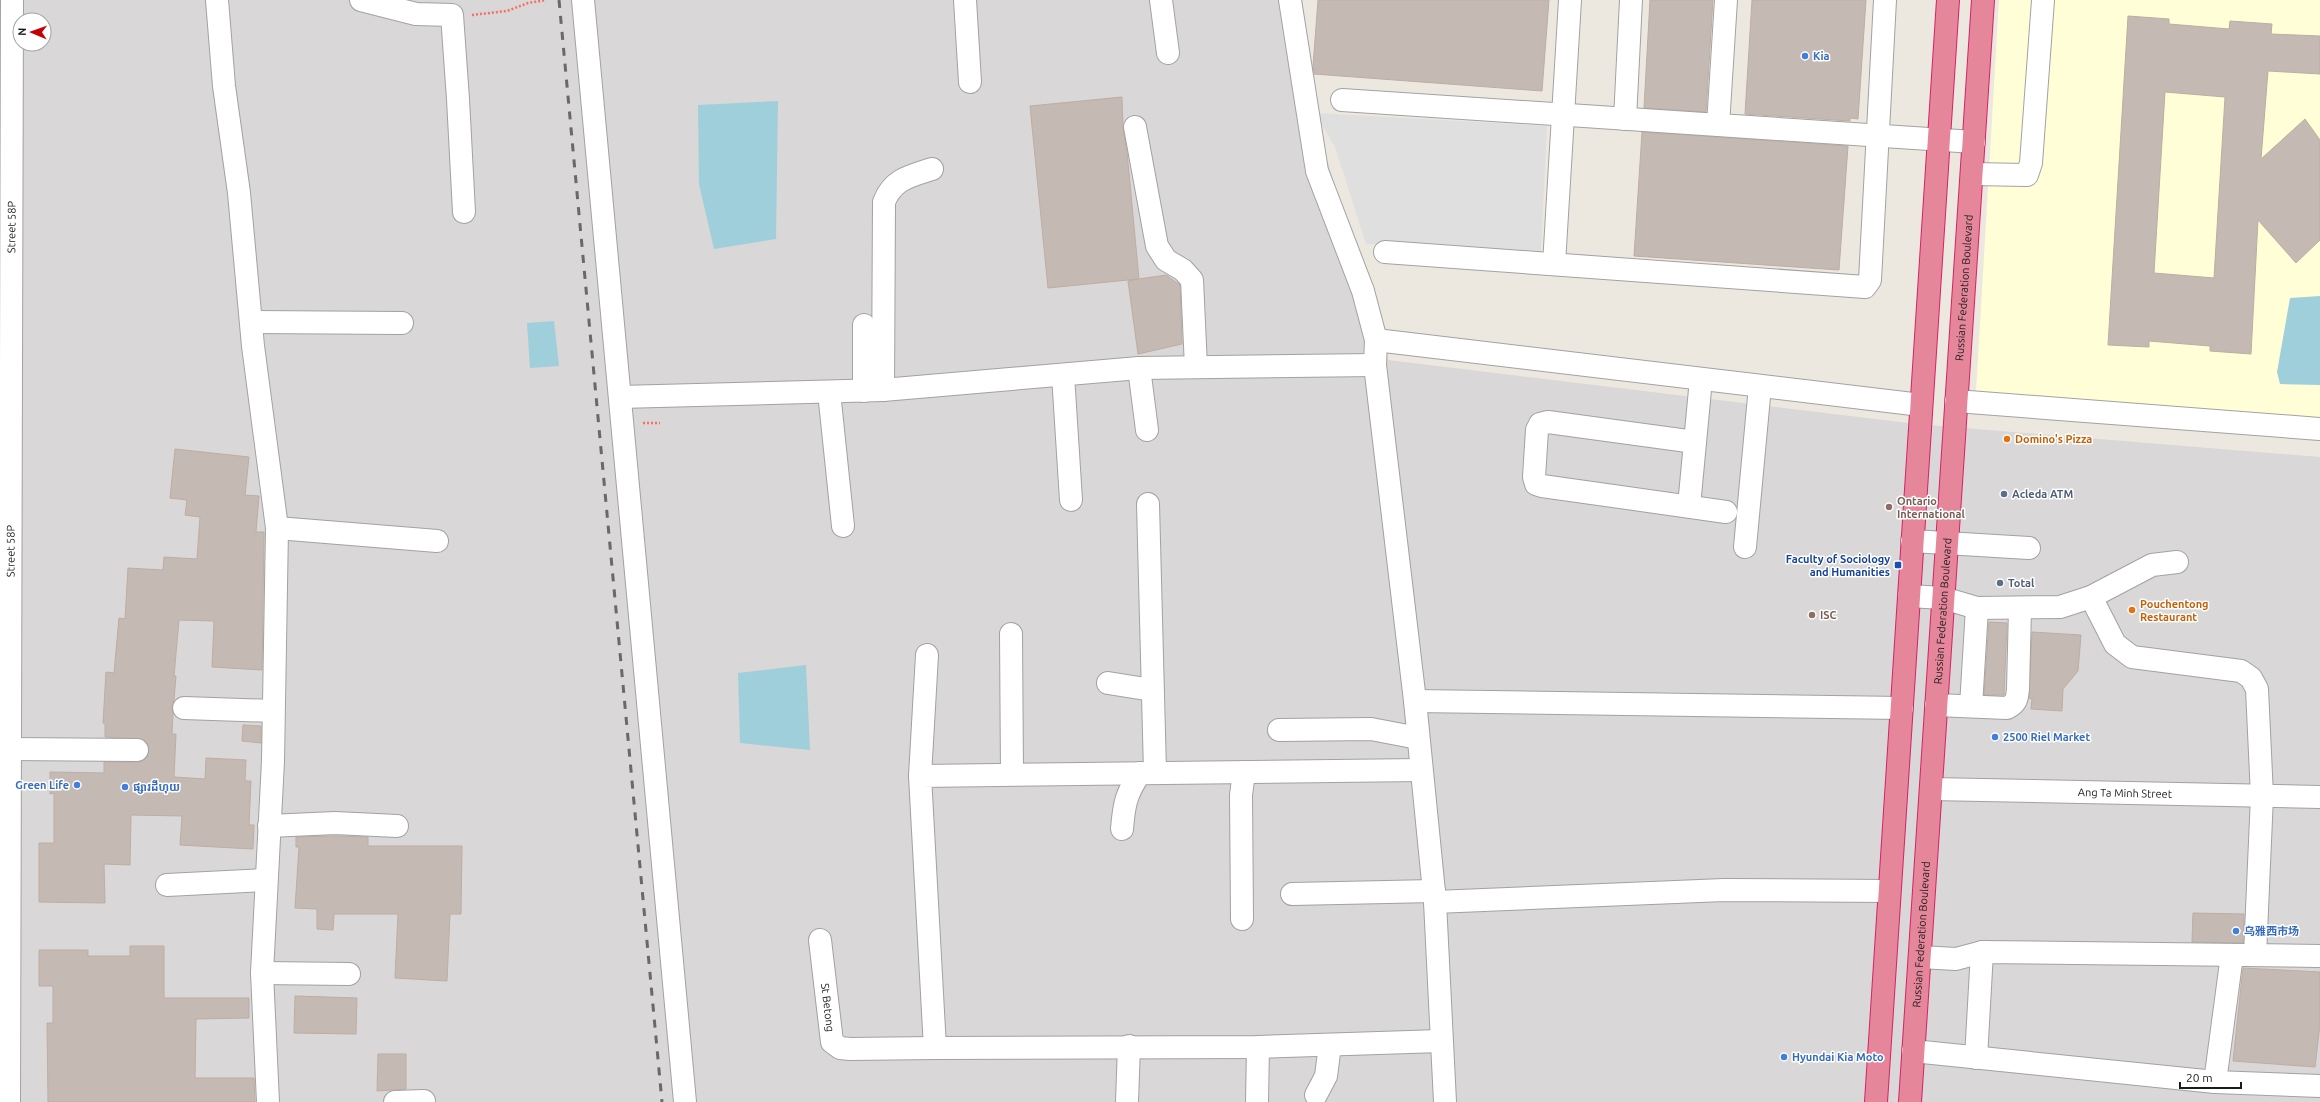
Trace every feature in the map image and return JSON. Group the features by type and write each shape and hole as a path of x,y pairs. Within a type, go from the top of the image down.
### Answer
{"highway":[{"path":"1876,1102 1948,0"},
{"name":"Russian Federation Boulevard","path":"1910,1102 1984,0"},
{"path":"1879,1048 1914,1051"}],"street":[{"name":"Street 58P","path":"8,1102 4,946 5,825 11,749 6,704 6,396 12,0"},
{"path":"217,0 224,86 239,193 252,322 277,528 273,711 262,973 268,1102"},
{"path":"360,0 416,14 452,15 464,212"},
{"path":"583,0 685,1102"},
{"path":"966,0 970,82"},
{"path":"1161,0 1168,53"},
{"path":"1290,0 1316,172 1363,291 1376,340 1375,365 1415,701 1420,770 1434,896 1445,1102"},
{"path":"1554,264 1570,0"},
{"path":"1626,118 1631,0"},
{"path":"1718,125 1726,0"},
{"path":"1385,252 1865,287 1870,280 1885,0"},
{"path":"1972,174 2027,175 2031,163 2043,0"},
{"path":"1342,100 1974,142"},
{"path":"1135,127 1157,246 1166,260 1183,270 1192,280 1196,368"},
{"path":"873,390 884,202 888,192 898,180 932,169"},
{"path":"252,322 402,323"},
{"path":"864,325 873,390"},
{"path":"1376,340 1921,405"},
{"path":"620,397 873,390 1139,368 1375,365"},
{"path":"1139,368 1147,430"},
{"path":"1063,375 1071,500"},
{"path":"1689,506 1701,379"},
{"path":"1744,547 1760,386"},
{"path":"829,392 842,526"},
{"path":"1956,401 2320,429"},
{"path":"1695,442 1548,422 1540,424 1537,430 1534,477 1536,484 1542,486 1726,512"},
{"path":"1122,829 1124,805 1128,791 1148,772 1152,690 1148,504"},
{"path":"277,528 437,540"},
{"path":"1912,541 2029,548"},
{"path":"1909,596 1943,598 1977,608 2060,608 2091,597 2152,564 2177,562"},
{"path":"2091,597 2115,644 2132,657 2241,671 2251,678 2257,689 2262,796 2255,955"},
{"path":"1971,706 1977,608"},
{"path":"1936,705 2007,708 2014,705 2017,700 2020,609"},
{"path":"1011,634 1012,774"},
{"path":"927,655 920,776 935,1048 1129,1046 1258,1047 1441,1041"},
{"path":"1108,683 1152,690"},
{"path":"1415,701 1902,708"},
{"path":"184,708 273,711"},
{"path":"1279,730 1372,729 1418,738"},
{"path":"11,749 137,750"},
{"path":"920,776 1148,772 1420,770"},
{"path":"1242,919 1241,795 1244,772"},
{"name":"Ang Ta Minh Street","path":"1931,789 2320,797"},
{"path":"269,826 335,824 397,826"},
{"path":"167,885 266,880"},
{"path":"1292,894 1434,896 1724,890 1889,891"},
{"name":"St Betong","path":"820,940 832,1042 840,1048 850,1049 935,1048"},
{"path":"1920,956 1956,959 1982,952 2320,956"},
{"path":"1976,1058 1982,952"},
{"path":"2215,1082 2232,955"},
{"path":"262,973 349,974"},
{"path":"1316,1095 1326,1076 1330,1044"},
{"path":"1127,1102 1129,1046"},
{"path":"1257,1102 1258,1047"},
{"path":"1914,1051 2215,1082 2320,1086"},
{"path":"395,1102 424,1100"}],"path":[{"path":"452,15 507,11 528,2 546,0"}],"shaded area":[{"path":"0,0 1302,0 1310,104 1341,206 1378,302 1388,360 1916,424 2320,457 2320,1102 0,1102"},
{"path":"1999,0 2320,0 2320,422 1976,393"},
{"path":"1315,113 1547,126 1541,251 1366,244 1335,147"}],"water":[{"path":"778,101 776,239 714,249 699,184 698,105"},
{"path":"2320,296 2320,385 2280,384 2277,372 2290,298"},
{"path":"554,321 559,366 530,368 527,323"},
{"path":"806,665 810,750 740,743 738,673"}],"building":[{"path":"1318,0 1549,0 1542,91 1314,74 1313,66"},
{"path":"1650,0 1713,0 1706,112 1644,108"},
{"name":"Kia","path":"1752,0 1866,0 1858,119 1850,118 1850,121 1745,114"},
{"path":"2128,16 2169,19 2169,24 2229,29 2230,21 2272,24 2271,34 2320,36 2320,74 2268,71 2261,159 2305,119 2320,140 2320,240 2296,263 2258,220 2251,354 2210,351 2210,346 2149,341 2149,347 2108,345","holes":["2165,92 2225,97 2214,278 2154,273"]},
{"path":"1122,97 1123,129 1127,152 1139,279 1166,275 1180,285 1182,344 1138,354 1128,281 1138,279 1048,288 1030,106"},
{"path":"1642,132 1848,146 1839,270 1634,256"},
{"path":"175,449 249,457 245,495 259,496 256,532 264,532 262,670 212,667 214,621 179,620 174,676 176,676 172,708 172,734 176,734 174,777 205,779 206,758 246,760 245,781 251,781 249,825 254,825 253,849 180,845 182,816 131,815 130,865 104,864 105,903 39,902 39,843 54,843 54,793 50,794 50,772 104,773 104,762 137,762 143,761 148,756 148,744 143,739 105,737 105,724 103,723 106,672 114,673 119,618 125,619 128,568 163,570 164,557 197,559 200,517 185,515 187,500 170,498"},
{"path":"1989,622 2007,623 2004,695 1984,695"},
{"path":"2032,632 2081,635 2078,671 2063,689 2062,711 2031,709 2032,699 2029,698"},
{"path":"243,725 261,726 261,743 242,741"},
{"path":"296,837 368,837 368,846 462,846 461,914 450,914 447,981 395,978 398,914 334,914 333,930 317,929 317,909 295,908 299,847 296,847"},
{"path":"2193,913 2244,914 2243,943 2192,942"},
{"path":"130,946 164,946 164,998 249,998 249,1018 196,1019 195,1078 254,1078 255,1102 48,1102 47,1023 53,1023 53,986 39,986 39,950 88,950 88,956 130,956"},
{"path":"2243,968 2320,972 2320,1024 2315,1067 2233,1061"},
{"path":"295,996 357,998 356,1034 294,1033"},
{"path":"378,1054 406,1054 406,1089 377,1091"}],"railway":[{"path":"559,0 662,1102"}],"place":[{"name":"Kia","path":"1805,56"},
{"name":"Domino's Pizza","path":"2007,439"},
{"name":"Acleda ATM","path":"2004,494"},
{"name":"Ontario International","path":"1889,507"},
{"name":"Faculty of Sociology and Humanities","path":"1898,565"},
{"name":"Total","path":"2000,583"},
{"name":"Pouchentong Restaurant","path":"2132,610"},
{"name":"ISC","path":"1812,615"},
{"name":"2500 Riel Market","path":"1995,737"},
{"name":"Green Life","path":"77,785"},
{"name":"ផ្សារដីហុយ","path":"125,787"},
{"name":"乌雅西市场","path":"2236,931"},
{"name":"Hyundai Kia Moto","path":"1784,1057"}]}
